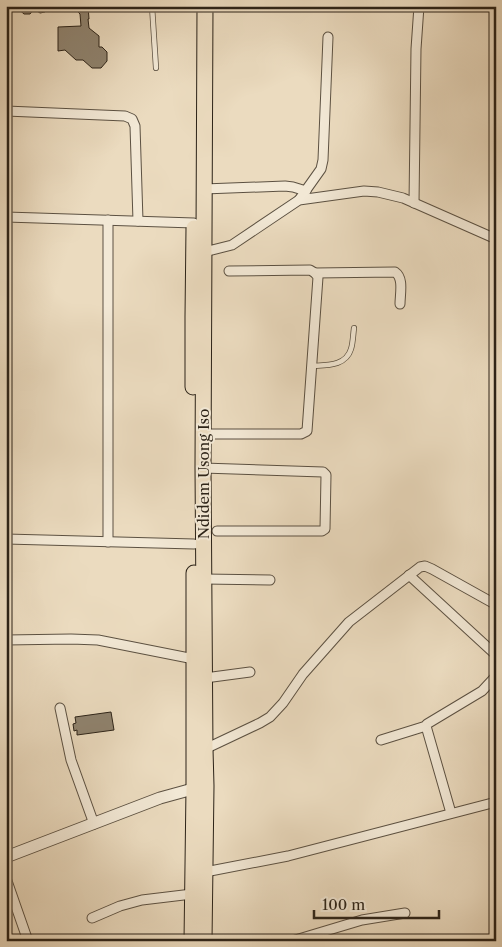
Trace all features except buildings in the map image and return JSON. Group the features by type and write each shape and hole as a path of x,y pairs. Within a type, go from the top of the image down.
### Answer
{"highway":[{"name":"Ndidem Usong Iso","path":"195,6 192,317 194,658 205,872 204,941"},
{"name":"Ndidem Usong Iso","path":"192,941 192,894 200,787 205,748 203,434 205,6"}],"street":[{"path":"414,203 416,49 420,6"},
{"path":"204,252 232,245 299,200 320,169 323,160 328,37"},
{"path":"6,111 125,116 132,119 135,126 138,221"},
{"path":"204,189 285,186 306,191"},
{"path":"299,200 364,191 378,192 403,198 494,235"},
{"path":"6,217 194,223"},
{"path":"108,220 108,542"},
{"path":"203,434 301,434 306,431 318,277 310,270 230,271"},
{"path":"315,273 395,272 400,278 400,304"},
{"path":"203,468 323,472 326,475 325,529 322,531 217,530"},
{"path":"6,539 194,544"},
{"path":"205,748 260,723 270,716 283,703 303,674 349,622 420,567 425,566 493,603"},
{"path":"409,575 496,655"},
{"path":"204,579 270,580"},
{"path":"6,642 71,639 98,640 194,658"},
{"path":"205,678 250,672"},
{"path":"381,740 426,726 482,691 496,676"},
{"path":"60,708 71,760 94,824"},
{"path":"426,726 451,813"},
{"path":"6,857 160,798 200,787"},
{"path":"205,872 288,856 496,802"},
{"path":"6,878 28,941"},
{"path":"92,918 120,906 142,900 192,894"},
{"path":"292,941 362,920 405,913"}],"lane":[{"path":"152,6 156,68"},
{"path":"311,366 336,364 346,359 351,350 354,328"}]}
